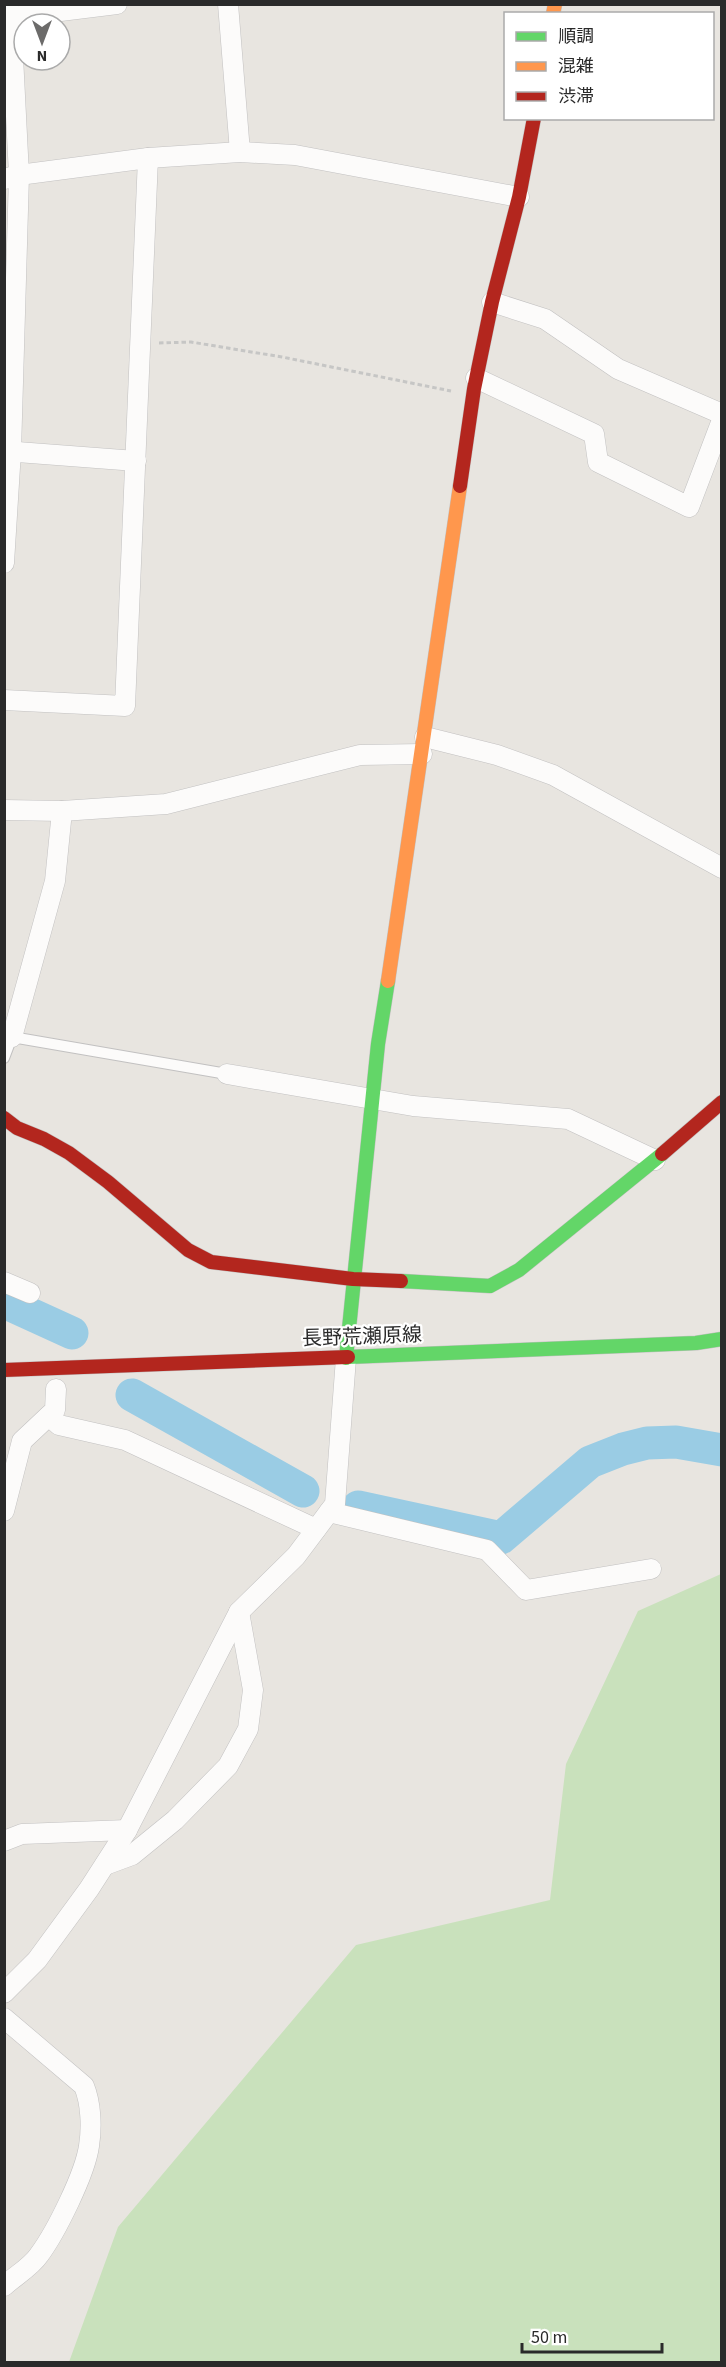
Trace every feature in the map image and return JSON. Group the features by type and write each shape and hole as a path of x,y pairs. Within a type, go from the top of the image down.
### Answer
{"street":[{"path":"4,563 12,177 8,13 117,4"},
{"path":"228,4 240,152"},
{"path":"4,1994 37,1960 127,1830 239,1612 296,1556 335,1504 353,1280 378,1044 475,387 492,302 519,197 534,120"},
{"path":"12,177 148,158 240,152 295,154 519,197"},
{"path":"4,700 125,706 148,158"},
{"path":"492,302 545,319 618,369 722,414"},
{"path":"475,387 594,434 598,462 689,507 722,420"},
{"path":"8,451 136,461"},
{"path":"4,810 62,812 166,804 360,755 423,746 497,755 553,775 722,868"},
{"path":"12,1037 55,881 62,812"},
{"path":"226,1074 413,1106 568,1119 655,1160"},
{"path":"4,1118 16,1128 44,1139 69,1153 108,1182 188,1250 211,1262 353,1280 490,1286 519,1270 655,1160 722,1102"},
{"path":"4,1282 30,1293"},
{"name":"長野荒瀬原線","path":"4,1370 696,1343 722,1339"},
{"path":"4,1511 22,1441 55,1410 56,1389"},
{"path":"49,1416 59,1425 124,1440 316,1529"},
{"path":"329,1512 488,1550 526,1590 651,1569"},
{"path":"105,1864 132,1855 175,1820 228,1766 248,1729 253,1690 239,1612"},
{"path":"4,1841 22,1834 127,1830"},
{"path":"4,2018 84,2086 88,2097 89,2146 67,2204 38,2256 4,2286"}],"lane":[{"path":"4,1058 12,1037 226,1074"}],"path":[{"path":"141,344 191,342 475,387"}],"green space":[{"path":"721,1574 721,2362 69,2362 118,2227 356,1945 550,1900 566,1764 638,1611"}],"waterway":[{"path":"4,1302 72,1333"},
{"path":"132,1395 303,1491"},
{"path":"358,1507 501,1538 590,1462 623,1449 647,1443 676,1442 722,1450"}],"traffic: fast":[{"path":"346,1358 378,1044 388,981"},
{"path":"401,1281 490,1286 519,1270 662,1154"},
{"path":"348,1357 696,1343 722,1339"}],"traffic: slow":[{"path":"553,12 555,4"},
{"path":"388,981 460,486"}],"traffic: jam":[{"path":"460,486 474,389 492,302 519,197 534,120"},
{"path":"662,1154 722,1102"},
{"path":"4,1118 17,1128 69,1153 108,1182 188,1250 211,1262 353,1279 401,1281"},
{"path":"4,1370 348,1357"}]}
